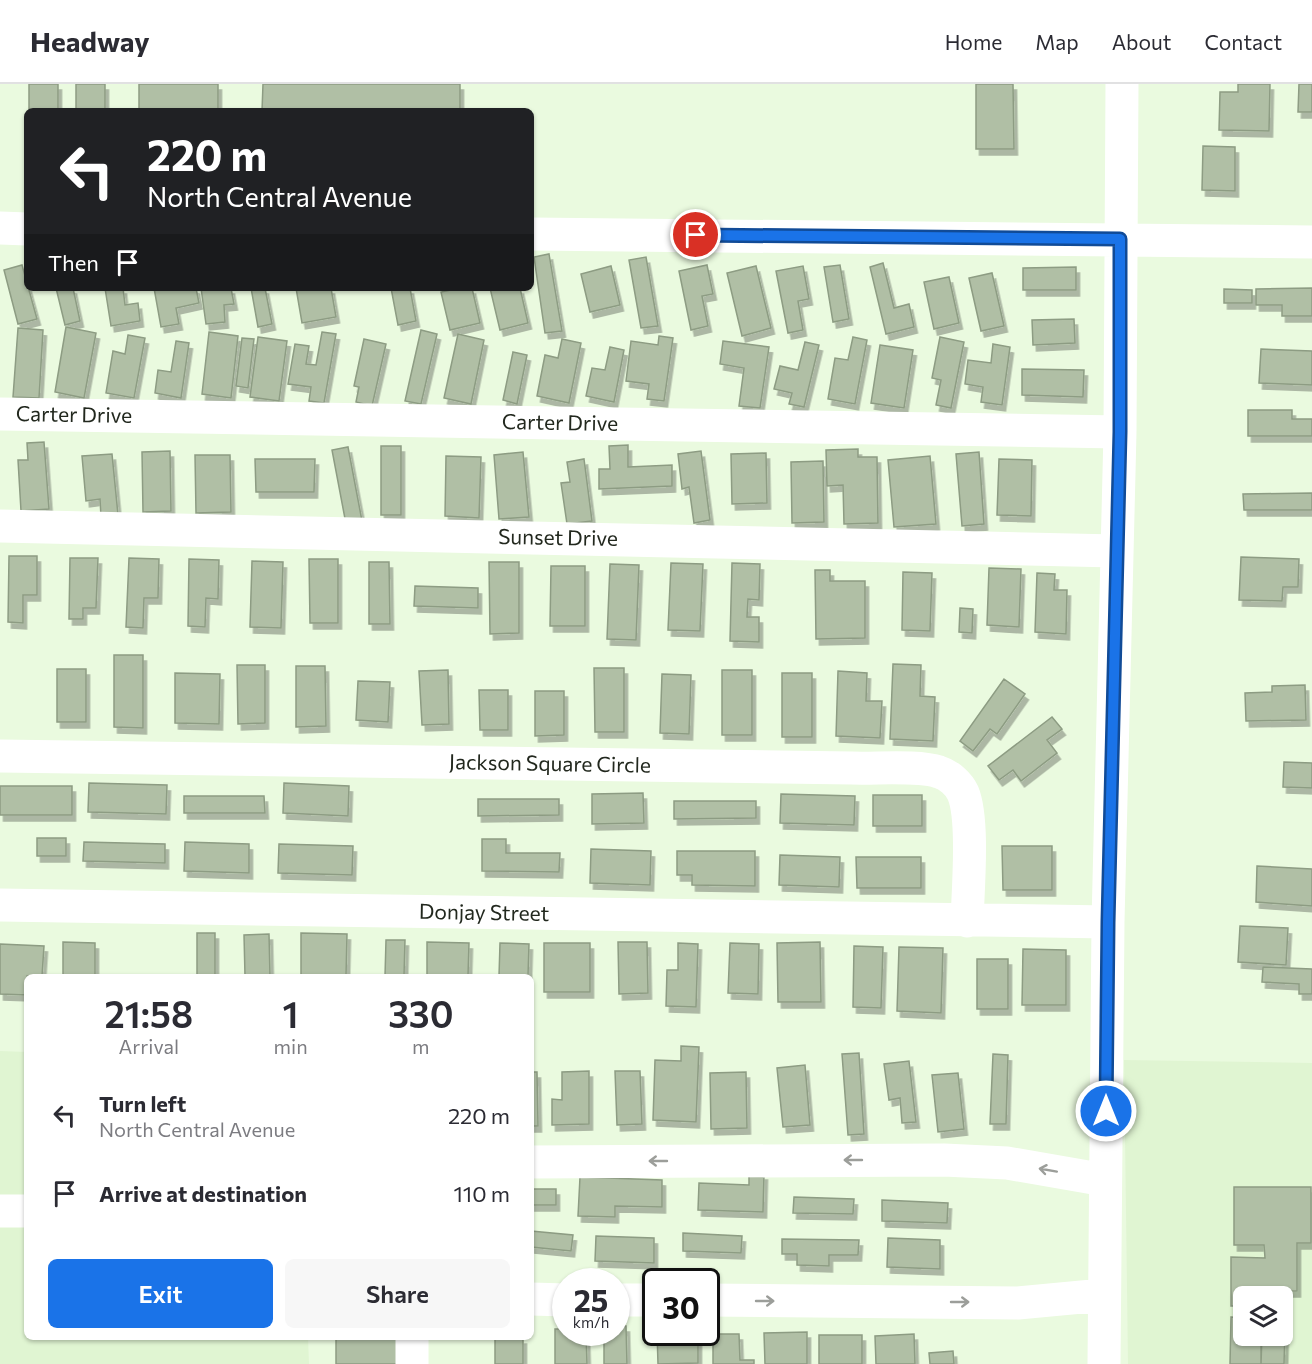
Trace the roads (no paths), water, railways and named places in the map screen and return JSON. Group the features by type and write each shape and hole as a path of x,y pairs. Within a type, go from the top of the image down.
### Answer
{"street":[{"path":"1104,1364 1108,922 1120,432 1122,84"},
{"path":"0,228 24,229"},
{"path":"534,234 1312,242"},
{"name":"Carter Drive","path":"0,414 1120,432"},
{"name":"Sunset Drive","path":"0,526 1116,551"},
{"name":"Jackson Square Circle","path":"0,756 852,768 940,772 954,781 962,792 967,807 968,921"},
{"name":"Donjay Street","path":"0,905 1108,922"},
{"path":"534,1161 944,1160 1007,1163 1105,1180"},
{"path":"0,1211 24,1211"},
{"path":"720,1300 1018,1302 1103,1295"},
{"path":"534,1299 552,1300"},
{"path":"412,1340 412,1364"}]}
